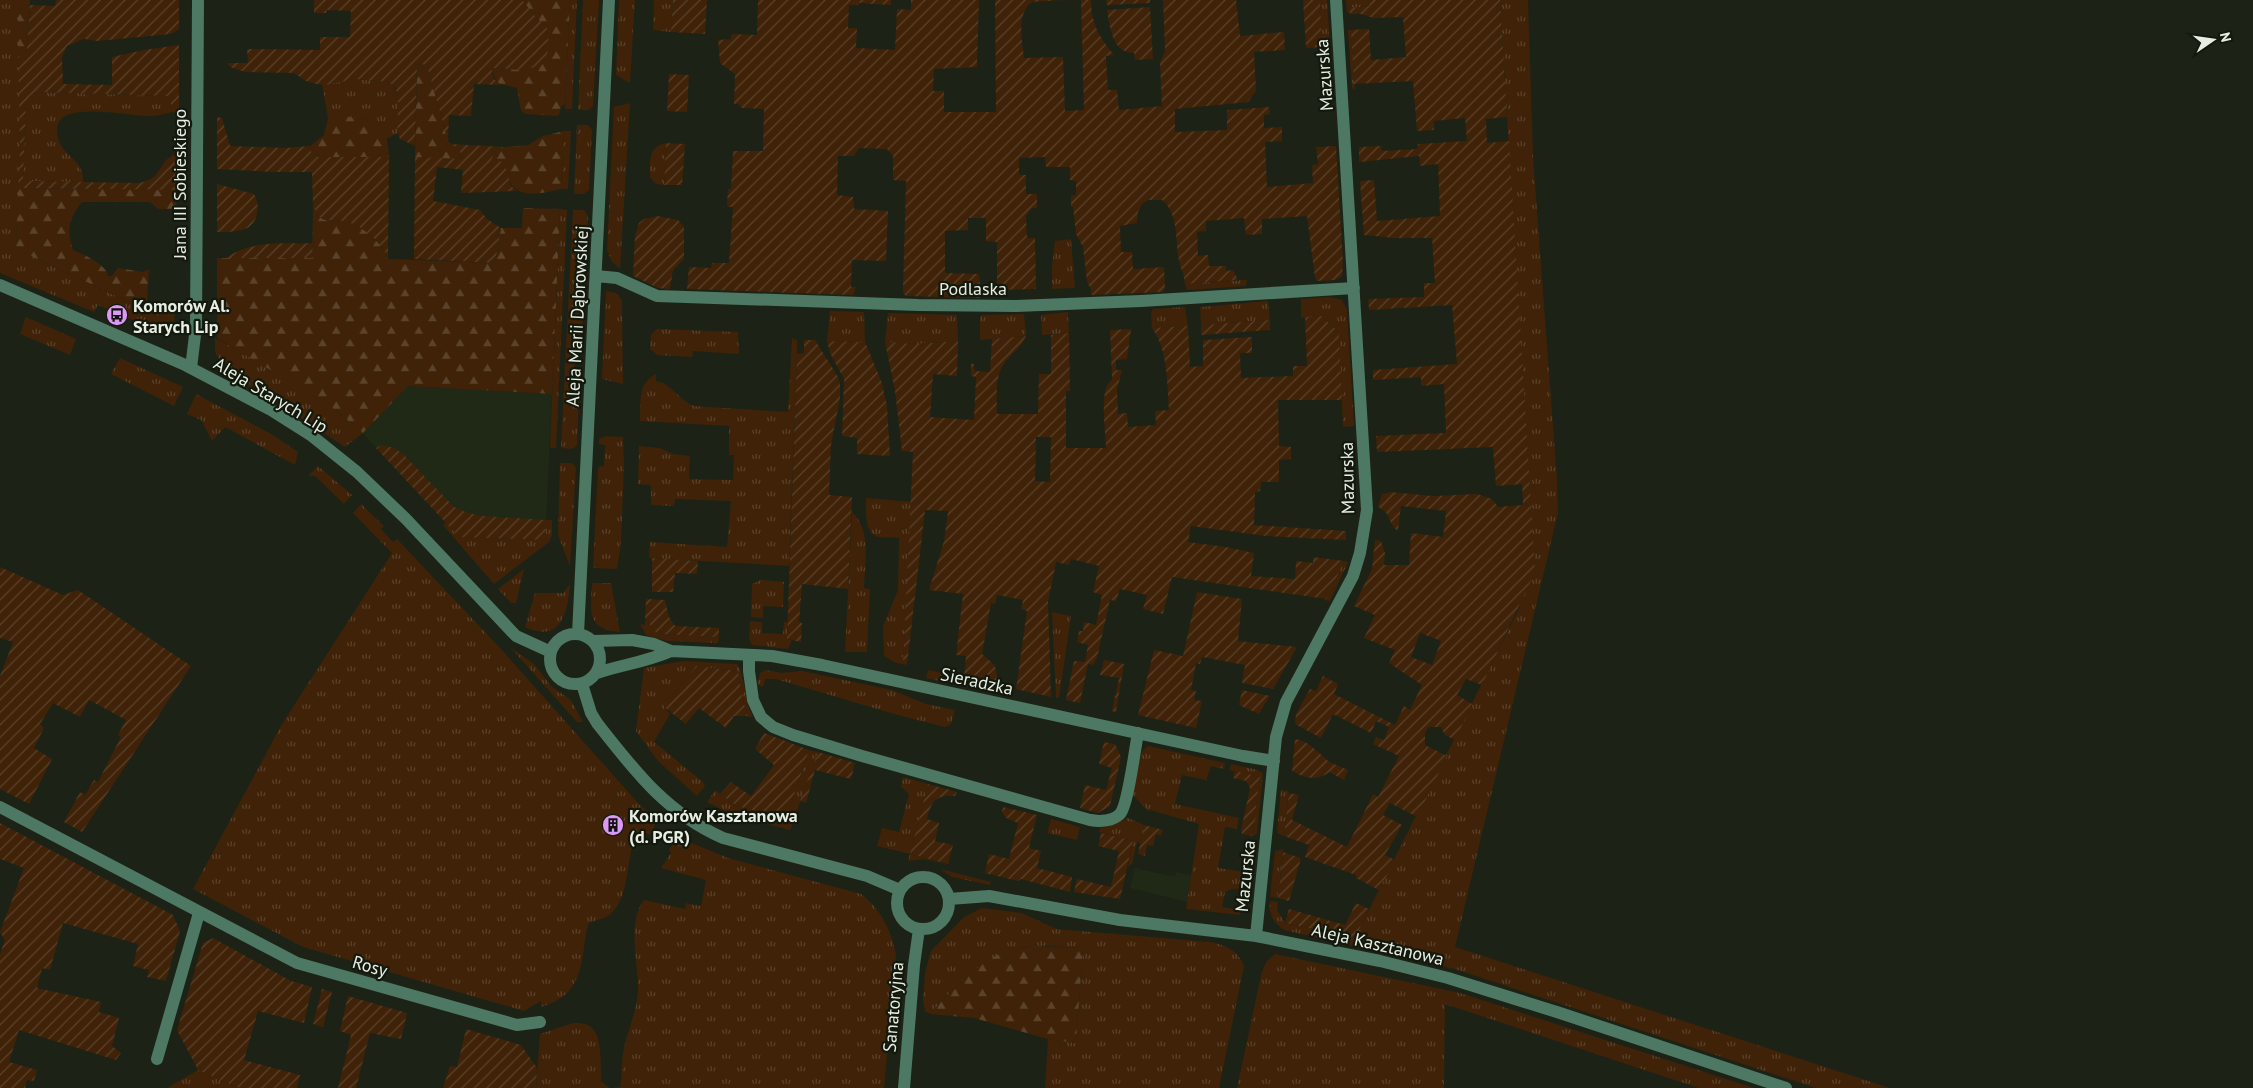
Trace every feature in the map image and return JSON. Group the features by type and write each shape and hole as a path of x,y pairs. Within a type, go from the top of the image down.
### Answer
{"street":[{"name":"Jana III Sobieskiego","path":"191,368 196,327 198,0"},
{"name":"Aleja Marii Dąbrowskiej","path":"578,634 609,0"},
{"name":"Mazurska","path":"1256,936 1278,728 1286,702 1350,583 1358,562 1365,530 1368,486 1336,0"},
{"name":"Podlaska","path":"596,276 617,278 657,296 964,306 1142,301 1354,288"},
{"name":"Aleja Starych Lip","path":"0,286 191,368 271,410 312,436 349,466 406,519 516,636 551,652"},
{"path":"578,634 593,641 601,655 600,665 590,680 582,684 573,684 557,677 550,661 551,652 561,638 578,634"},
{"name":"Sieradzka","path":"593,641 632,640 654,644 670,651 772,656 1274,761"},
{"name":"Sieradzka","path":"596,673 614,667 650,660 670,651"},
{"path":"749,655 753,700 761,717 773,727 862,756 1090,820 1097,821 1114,818 1123,808 1138,733"},
{"path":"582,684 591,713 597,723 644,781 679,814 723,838 867,876 900,890"},
{"name":"Rosy","path":"0,807 297,964 517,1025 540,1022"},
{"path":"927,878 942,885 949,899 949,907 942,922 935,927 919,929 910,926 900,915 897,900 900,890 912,880 927,878"},
{"name":"Aleja Kasztanowa","path":"949,899 989,896 1129,921 1256,936 1380,961 1448,978 1560,1013 1786,1088"},
{"path":"157,1059 199,913"},
{"name":"Sanatoryjna","path":"904,1088 914,965 919,929"}],"shaded area":[{"path":"408,386 552,394 545,540 459,537 376,448 363,433"},
{"path":"1135,868 1175,877 1176,872 1191,875 1187,902 1130,888"}],"green space":[{"path":"0,0 18,0 20,145 16,249 169,321 158,331 98,305 94,312 0,273"},
{"path":"18,0 30,0 27,49 24,54 18,57"},
{"path":"56,0 179,0 179,29 171,34 98,41 84,39 67,46 62,57 63,84 112,85 112,57 179,45 179,113 172,112 170,99 166,96 38,92 30,96 26,102 23,181 139,183 153,177 166,160 178,153 177,190 18,188 20,145 18,57 24,54 27,49 30,5 55,6"},
{"path":"314,0 522,0 538,20 546,24 547,54 543,64 526,70 491,68 494,79 501,85 474,84 471,116 449,115 448,141 427,65 417,64 415,146 400,139 397,125 398,98 393,85 387,82 355,79 326,85 316,84 306,81 294,73 245,72 230,67 227,63 248,63 247,49 320,50 320,37 350,37 351,11 327,10 326,13 314,13"},
{"path":"522,0 570,0 565,104 561,107 559,115 556,116 526,114 521,111 517,88 497,83 491,68 526,70 546,25 538,20"},
{"path":"570,0 577,0 572,109 565,109"},
{"path":"583,0 599,0 593,106 589,110 578,110"},
{"path":"619,0 635,0 630,83 616,75"},
{"path":"654,0 673,0 671,32 654,30"},
{"path":"673,0 707,0 705,34 671,32"},
{"path":"758,0 891,0 891,5 858,3 858,5 849,5 848,28 857,28 856,48 895,50 897,9 911,10 911,0 979,0 977,67 934,69 933,91 944,91 944,112 996,112 995,0 1063,0 1032,2 1024,13 1021,36 1024,58 1063,57 1065,111 1084,110 1081,0 1091,0 1094,23 1104,42 1114,55 1106,56 1108,90 1117,90 1119,110 1162,106 1160,63 1165,51 1163,0 1236,0 1240,36 1284,32 1285,50 1254,52 1256,91 1248,102 1175,109 1175,132 1227,130 1227,110 1269,107 1270,114 1264,115 1264,128 1282,127 1282,141 1265,142 1267,187 1313,183 1312,165 1318,164 1316,147 1336,146 1343,263 1342,276 1335,280 1317,281 1315,278 1307,216 1262,219 1262,234 1246,235 1244,218 1206,221 1206,231 1197,232 1198,256 1208,255 1209,266 1226,266 1226,271 1233,270 1238,280 1185,284 1179,261 1174,220 1171,213 1162,200 1148,200 1142,204 1138,212 1137,223 1120,226 1121,252 1132,252 1133,269 1164,267 1165,288 1163,292 1091,295 1091,289 1087,282 1083,247 1076,234 1073,207 1071,207 1071,196 1076,195 1076,181 1070,180 1070,167 1046,167 1045,157 1019,158 1019,175 1026,175 1026,194 1037,194 1037,208 1032,208 1026,216 1027,238 1035,238 1036,289 997,290 997,242 986,241 986,218 968,218 968,230 945,231 945,273 979,274 981,298 906,296 903,293 903,289 906,181 893,180 893,156 887,149 859,148 854,156 838,156 837,195 853,197 854,209 888,211 886,261 852,260 851,287 856,287 853,295 687,289 689,267 711,268 712,263 729,263 733,207 728,207 727,205 728,189 731,189 733,151 763,151 764,109 742,108 738,104 734,104 735,74 720,63 718,40 731,39 731,34 757,35"},
{"path":"1106,0 1150,0 1150,3 1107,5"},
{"path":"1303,0 1320,0 1322,47 1306,48"},
{"path":"1320,0 1327,0 1330,47 1322,48"},
{"path":"1346,0 1369,0 1369,6 1350,8 1350,14 1347,12"},
{"path":"1369,0 1500,0 1507,117 1486,119 1487,143 1509,141 1535,572 1482,685 1466,679 1457,695 1472,704 1455,740 1445,735 1441,727 1429,727 1425,733 1425,745 1447,756 1417,817 1390,803 1383,815 1402,825 1385,855 1395,860 1379,890 1356,878 1356,875 1305,857 1309,845 1284,836 1289,793 1299,795 1292,820 1347,847 1373,794 1378,797 1399,756 1373,744 1376,737 1384,740 1389,727 1376,721 1371,733 1333,714 1321,738 1295,724 1296,714 1310,689 1316,691 1323,676 1338,684 1334,694 1395,725 1404,706 1410,710 1422,685 1389,663 1395,650 1364,638 1375,615 1354,606 1372,569 1375,540 1381,541 1385,553 1384,565 1409,565 1411,533 1443,537 1446,511 1401,506 1398,531 1392,525 1388,515 1378,507 1382,494 1391,492 1433,496 1477,494 1492,499 1498,507 1523,505 1522,484 1496,486 1493,447 1377,452 1376,436 1446,433 1444,384 1421,386 1421,377 1373,380 1373,370 1457,364 1452,305 1369,310 1368,299 1424,297 1424,283 1435,283 1432,238 1394,238 1364,235 1360,181 1374,180 1377,221 1440,216 1438,164 1420,166 1419,156 1359,162 1359,147 1381,146 1382,151 1417,149 1418,144 1467,141 1465,118 1434,121 1434,130 1417,131 1413,81 1354,84 1351,30 1369,29 1371,60 1406,57 1403,17 1373,18 1361,14 1350,14 1350,8 1369,6","holes":["1420,633 1441,641 1432,665 1411,657"]},
{"path":"1500,0 1528,0 1533,157 1558,513 1455,947 1890,1088 1816,1088 1455,969 1284,930 1277,924 1271,914 1270,901 1278,902 1277,910 1285,923 1355,938 1520,607 1531,515"},
{"path":"1150,7 1153,59 1135,60 1134,53 1121,49 1113,38 1107,10"},
{"path":"1348,30 1351,30 1355,90 1352,88"},
{"path":"417,64 427,65 448,141 460,151 462,160 415,157"},
{"path":"669,74 689,75 687,112 667,111"},
{"path":"355,79 387,82 393,85 399,99 398,133 386,139 381,129 370,121 341,115 328,118 322,84"},
{"path":"38,92 166,96 170,99 172,112 149,116 97,112 69,114 61,120 57,129 58,139 61,146 80,167 83,182 23,181 26,102 30,96"},
{"path":"630,103 620,269 612,262 607,250 614,107"},
{"path":"336,114 364,119 381,128 387,140 389,157 311,157 310,146 324,135 328,118"},
{"path":"217,117 222,118 230,146 285,148 310,146 312,157 389,157 388,259 382,247 364,230 344,221 326,220 318,215 313,208 312,172 217,169"},
{"path":"577,125 588,125 592,130 589,190 584,194 574,194"},
{"path":"564,131 571,131 568,189 561,189"},
{"path":"564,131 561,189 534,194 519,191 513,186 506,169 491,161 495,151 504,147 528,145 543,136"},
{"path":"666,143 664,185 656,184 650,177 651,156 656,147"},
{"path":"666,143 685,144 682,185 664,185"},
{"path":"451,144 504,147 495,151 491,161 504,162 511,186 517,191 461,193 463,170 437,167 433,201 480,210 487,219 501,228 495,263 414,259 415,157 462,159 460,151"},
{"path":"217,184 254,194 258,206 255,220 251,225 242,230 217,232"},
{"path":"18,188 177,190 176,209 158,209 150,202 82,202 74,214 69,230 73,250 99,264 107,272 108,276 112,276 118,268 143,272 149,269 147,303 175,308 174,323 16,249"},
{"path":"313,208 323,219 344,221 364,230 381,247 388,259 495,263 501,228 522,228 523,208 560,209 552,394 408,386 363,433 331,406 217,338 217,258 312,258"},
{"path":"560,209 567,210 556,448 550,448"},
{"path":"573,210 584,210 588,216 581,351 575,351 574,373 580,373 577,445 572,449 561,448"},
{"path":"658,216 678,220 684,227 684,259 673,270 670,289 658,288 633,276 635,235 639,223 644,219"},
{"path":"1071,239 1075,288 1052,289 1055,241"},
{"path":"279,243 313,243 312,258 226,258 235,252 256,246"},
{"path":"1247,280 1246,286 1187,290 1185,284"},
{"path":"606,291 616,293 622,300 623,384 602,379"},
{"path":"1329,297 1342,300 1347,310 1354,426 1343,427 1339,332 1321,316 1301,318 1301,299"},
{"path":"1268,301 1270,320 1201,325 1200,307"},
{"path":"1185,307 1188,326 1152,328 1151,313 1153,309"},
{"path":"830,311 864,312 865,342 827,341"},
{"path":"1068,312 1069,333 1042,335 1041,315"},
{"path":"888,313 957,315 958,341 917,344 885,342"},
{"path":"1024,314 1026,336 980,340 980,318 982,315"},
{"path":"1321,316 1339,332 1342,400 1278,400 1279,446 1291,447 1291,459 1279,460 1279,482 1261,482 1260,491 1255,492 1254,525 1346,531 1346,540 1266,536 1191,526 1188,542 1254,553 1251,576 1295,579 1296,561 1313,563 1313,557 1344,561 1326,599 1172,577 1163,614 1143,609 1147,595 1120,589 1116,601 1110,600 1097,658 1093,665 1088,664 1080,703 1066,700 1074,661 1085,662 1088,645 1077,642 1079,631 1083,631 1084,622 1096,625 1102,595 1093,592 1099,566 1071,559 1069,565 1056,562 1048,602 1051,697 1016,689 1027,611 1021,609 1023,600 997,595 995,604 991,603 982,654 995,667 997,685 964,677 966,656 956,655 963,594 929,590 944,541 948,511 925,510 907,665 903,664 913,452 902,451 895,391 885,342 917,344 958,341 957,376 933,374 930,417 974,420 976,377 971,376 971,363 974,364 975,371 990,372 992,339 1026,336 1002,367 997,386 997,414 1038,414 1039,374 1051,374 1051,335 1069,333 1070,391 1066,391 1066,448 1106,448 1104,401 1105,391 1112,380 1110,330 1131,329 1127,359 1116,360 1116,370 1122,370 1117,390 1118,414 1127,413 1128,427 1156,425 1155,411 1169,410 1164,357 1152,328 1188,326 1190,367 1203,366 1203,340 1252,337 1252,353 1240,353 1241,378 1293,376 1293,366 1307,366 1305,317","holes":["1036,437 1051,437 1050,482 1035,481"]},
{"path":"26,317 76,339 70,355 20,334"},
{"path":"1270,320 1270,330 1201,335 1201,325"},
{"path":"657,329 738,332 739,354 693,351 692,357 657,355 650,349 651,335"},
{"path":"215,338 254,359 331,406 363,433 345,447 273,399 218,369 222,363 215,352"},
{"path":"792,338 797,340 797,354 789,566 649,558 650,542 727,547 731,501 675,499 674,506 651,505 651,485 638,484 639,446 660,448 673,454 690,456 689,479 733,480 734,455 729,455 729,426 640,421 641,394 646,383 656,374 656,381 667,385 694,406 788,412"},
{"path":"804,340 815,340 838,377 840,398 831,445 829,495 852,497 848,589 802,584 799,622 802,623 801,642 787,639 797,354 804,353"},
{"path":"827,341 865,342 882,383 887,406 890,456 857,454 857,438 842,436 844,379 830,353"},
{"path":"120,358 183,387 174,406 111,374"},
{"path":"196,394 271,434 298,452 295,465 225,427 212,441 201,420 187,414"},
{"path":"606,436 623,437 624,465 621,543 617,569 593,568 598,467 604,466 605,445 599,444 599,439"},
{"path":"382,445 394,448 403,454 454,507 468,513 483,516 546,520 545,540 459,537 376,448"},
{"path":"560,463 571,463 576,467 570,566 558,535"},
{"path":"318,466 352,495 344,504 315,476 308,476"},
{"path":"866,498 912,502 903,664 896,663 884,656 883,626 898,590 899,538 874,535 868,527"},
{"path":"361,504 384,526 381,529 393,542 397,539 500,648 639,804 656,819 650,835 642,831 637,832 633,841 627,878 620,901 606,917 588,924 581,963 574,985 556,1001 541,1007 541,1001 524,1011 303,947 193,889 282,724 392,553 353,513"},
{"path":"852,512 858,520 865,538 864,588 870,589 867,652 845,652"},
{"path":"546,520 552,520 552,535 549,542 494,584 443,525 446,523 459,537 545,540"},
{"path":"652,558 698,561 697,574 675,573 673,592 652,592"},
{"path":"1344,561 1348,562 1330,601 1324,600"},
{"path":"0,567 63,595 78,590 191,666 82,832 64,822 80,792 85,795 94,780 98,782 121,737 118,735 126,720 89,700 80,717 53,703 40,724 44,728 34,748 52,759 29,804 0,789 0,676 13,642 0,638"},
{"path":"524,569 516,603 511,603 498,589"},
{"path":"761,580 784,582 783,607 763,606 763,618 751,617 752,584"},
{"path":"592,583 611,583 620,632 609,630 595,623 591,610"},
{"path":"570,584 564,614 555,628 547,631 537,631 525,627 535,593 563,593"},
{"path":"1197,592 1242,599 1238,641 1297,647 1273,689 1242,683 1245,665 1202,657 1200,664 1196,663 1191,690 1196,691 1194,700 1202,701 1196,728 1138,715 1154,650 1183,656"},
{"path":"646,599 665,600 669,617 675,626 719,628 719,637 657,634 645,618"},
{"path":"1052,612 1071,616 1059,698 1056,698"},
{"path":"645,618 657,634 719,637 718,643 667,641 646,635 640,624 645,625"},
{"path":"750,621 762,622 762,633 783,634 784,622 787,622 787,639 792,640 788,649 752,645 749,639"},
{"path":"510,647 534,664 551,686 571,700 583,722 577,722"},
{"path":"1104,660 1124,664 1116,712 1112,711 1119,678 1100,675"},
{"path":"684,661 737,664 753,716 749,717 743,701 738,671 696,666 664,707 670,714 654,742 703,782 705,786 697,796 658,761 636,731 644,668"},
{"path":"696,666 738,671 743,701 748,716 734,716 726,728 699,708 686,724 664,707"},
{"path":"766,670 781,673 802,671 892,690 926,704 955,710 951,724 945,727 776,679 765,679 763,687 757,685 760,673"},
{"path":"928,670 997,685 995,693 926,678"},
{"path":"1242,690 1270,696 1259,714 1239,705"},
{"path":"764,733 809,750 786,819 737,806 720,794 731,782 751,796 774,765 755,749"},
{"path":"1295,739 1308,744 1328,761 1348,770 1344,780 1329,772 1320,777 1311,778 1301,776 1292,771"},
{"path":"1104,742 1115,744 1121,757 1110,806 1098,813 1080,808 1085,785 1106,790 1112,768 1099,764"},
{"path":"1148,746 1225,763 1224,769 1211,766 1206,780 1182,775 1175,804 1239,818 1237,829 1225,827 1218,868 1246,872 1244,888 1225,892 1222,907 1240,910 1240,915 1186,909 1199,824 1150,810 1149,812 1132,794 1142,751"},
{"path":"809,750 818,752 790,830 731,814 707,802 715,790 737,806 786,819"},
{"path":"818,752 855,763 851,779 815,770 806,803 800,801"},
{"path":"1231,764 1258,770 1263,774 1257,834 1252,836 1260,777 1229,770"},
{"path":"1235,771 1260,777 1252,836 1242,834 1241,830 1250,788 1246,781 1233,778"},
{"path":"903,777 928,784 910,854 877,846 882,828 899,832 909,794 901,787"},
{"path":"928,784 957,792 955,796 942,797 935,800 927,819 939,823 935,841 953,845 948,864 910,854"},
{"path":"1281,790 1289,791 1284,836 1277,833"},
{"path":"1003,807 1037,815 1029,848 1041,851 1037,868 1072,877 1070,892 1021,879 1018,881 985,873 989,854 1009,859 1018,823 1004,816"},
{"path":"1128,818 1144,825 1140,843 1137,842 1132,864 1128,866 1133,841 1099,832 1100,828"},
{"path":"1051,819 1080,827 1077,840 1047,833"},
{"path":"0,823 173,915 180,931 166,981 147,977 149,970 133,966 138,944 63,923 50,970 42,968 37,988 101,1002 99,1012 119,1018 112,1046 121,1053 116,1060 19,1030 9,1062 37,1070 34,1081 27,1080 25,1088 0,1088 0,954 5,940 0,932 24,868 0,859"},
{"path":"1144,825 1163,830 1161,836 1156,834 1153,846 1147,845 1145,856 1138,854"},
{"path":"1101,833 1133,841 1120,899 1074,892 1077,879 1111,887 1119,851 1098,846"},
{"path":"680,838 728,858 861,894 874,906 892,937 896,955 884,1088 613,1088 620,1087 624,1048 637,998 638,980 634,932 639,910 644,900 685,909 686,903 701,906 706,880 661,868 671,853 669,850 674,842"},
{"path":"1283,849 1278,898 1270,897 1275,851"},
{"path":"1283,852 1301,858 1289,901 1278,898"},
{"path":"910,854 948,865 923,859 908,861"},
{"path":"940,869 991,882 990,885 952,877"},
{"path":"1356,903 1369,909 1355,938 1285,923 1289,909 1345,925"},
{"path":"982,908 1022,913 1056,929 1210,942 1235,952 1244,966 1219,1088 1045,1088 1048,1039 1076,1043 1083,948 1033,946 1002,954 988,961 963,980 930,1014 925,1011 923,1001 925,973 931,951 964,917"},
{"path":"213,938 291,981 312,987 304,1023 258,1011 244,1060 300,1075 297,1088 239,1088 198,1070 177,1030 203,943"},
{"path":"1032,946 1083,948 1076,1043 1048,1039 974,1018 930,1014 963,980 981,965 1001,953"},
{"path":"1275,954 1460,993 1754,1088 1699,1088 1445,1004 1444,1088 1237,1088 1262,971 1267,961"},
{"path":"322,989 332,992 323,1027 313,1024"},
{"path":"348,996 407,1013 401,1039 370,1033 356,1088 338,1088 351,1035 340,1031"},
{"path":"573,1023 588,1025 595,1032 598,1038 600,1053 601,1082 610,1088 536,1088 540,1034"},
{"path":"466,1029 521,1045 537,1068 536,1088 443,1088 450,1066 457,1067"},
{"path":"198,1070 239,1088 167,1088"}],"place":[{"name":"Komorów Al. Starych Lip","path":"117,315"},
{"name":"Komorów Kasztanowa (d. PGR)","path":"613,825"}]}
